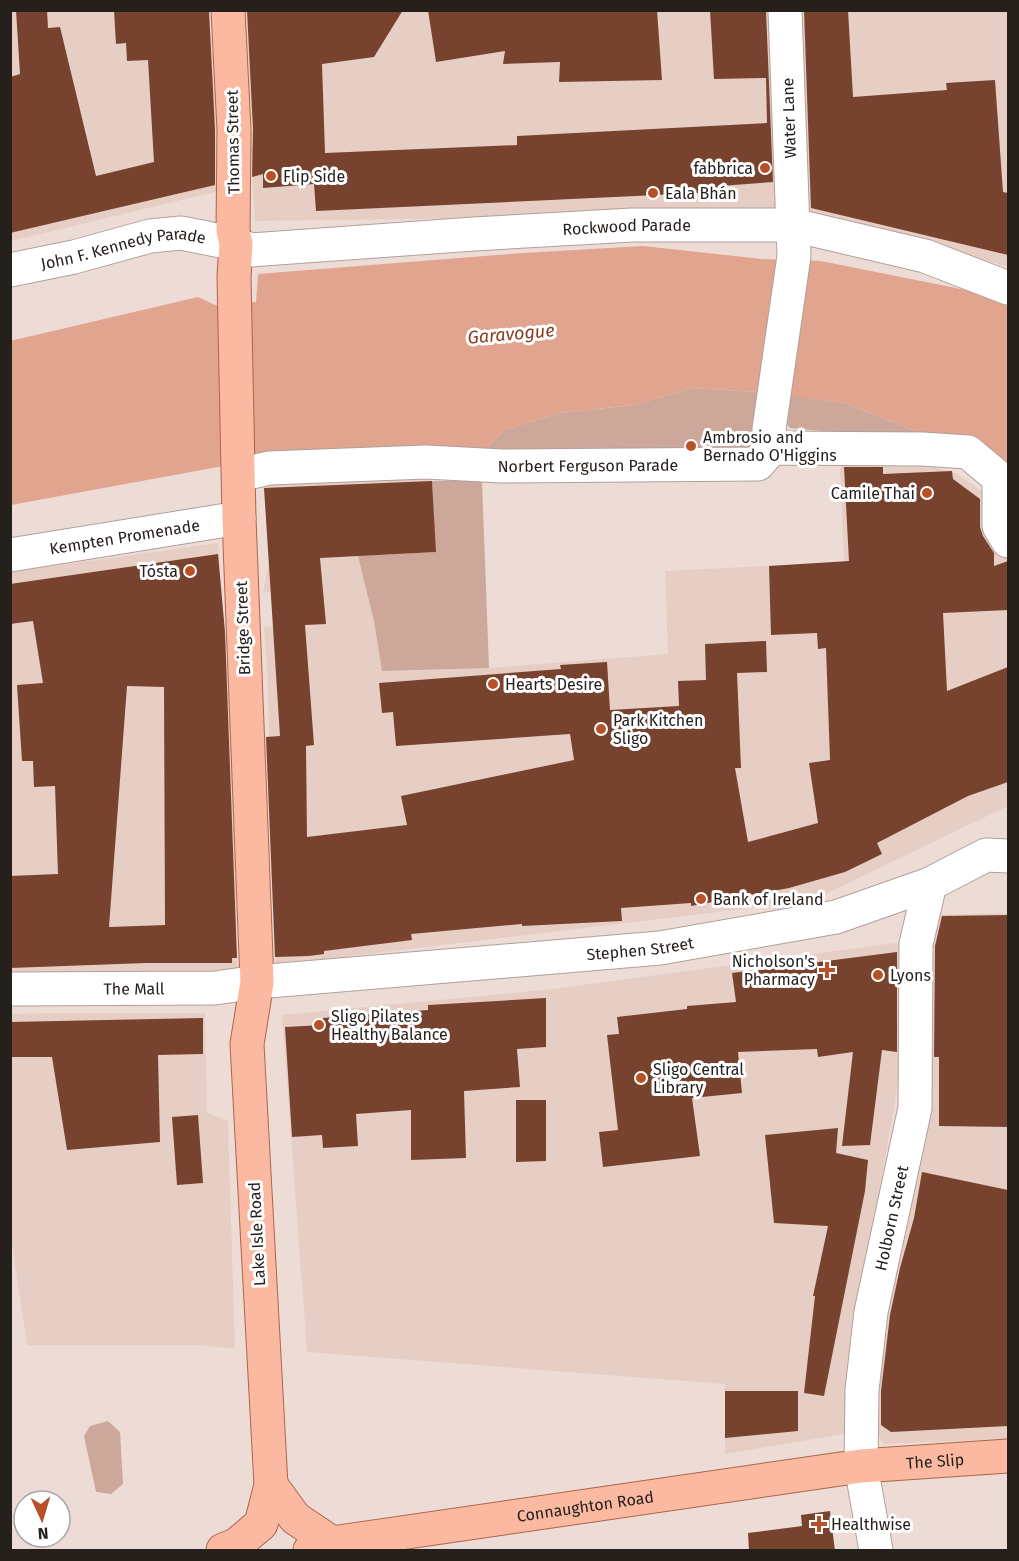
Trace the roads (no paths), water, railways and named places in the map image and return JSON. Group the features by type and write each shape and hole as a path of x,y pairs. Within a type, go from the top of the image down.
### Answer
{"main road":[{"name":"Thomas Street","path":"228,10 234,130 235,258"},
{"name":"Bridge Street","path":"235,258 239,518 257,982"},
{"name":"Lake Isle Road","path":"223,1551 236,1545 261,1524 271,1485 247,1044 257,982"},
{"name":"The Slip","path":"861,1466 1008,1456"},
{"name":"Connaughton Road","path":"325,1548 861,1466"},
{"path":"271,1485 295,1518 325,1548"}],"street":[{"name":"Water Lane","path":"771,439 794,241 785,10"},
{"name":"Rockwood Parade","path":"235,258 251,250 632,225 925,256 1008,288"},
{"name":"John F. Kennedy Parade","path":"10,270 74,257 150,236 181,233 235,258"},
{"name":"Norbert Ferguson Parade","path":"238,472 269,468 426,462 502,466 758,464 771,439"},
{"path":"771,439 968,452 999,478 999,526 1008,541"},
{"name":"Kempten Promenade","path":"10,555 239,518"},
{"name":"Stephen Street","path":"257,982 641,951 836,917 930,885 986,855 1008,856"},
{"name":"Holborn Street","path":"876,1551 861,1466 862,1390 871,1312 915,1107 916,944 930,885"},
{"name":"The Mall","path":"10,989 215,988 257,982"}],"water":[{"name":"Garavogue","path":"643,246 762,259 821,261 976,292 1008,306 1008,465 995,452 966,439 928,436 845,403 759,392 694,388 633,405 560,413 504,430 484,451 256,460 11,505 10,341 198,297 215,305 256,302 258,274"}],"place":[{"name":"fabbrica","path":"765,168"},
{"name":"Flip Side","path":"271,176"},
{"name":"Eala Bhán","path":"653,193"},
{"name":"Ambrosio and Bernado O'Higgins","path":"691,446"},
{"name":"Camile Thai","path":"927,493"},
{"name":"Tósta","path":"190,571"},
{"name":"Hearts Desire","path":"493,684"},
{"name":"Park Kitchen Sligo","path":"601,729"},
{"name":"Bank of Ireland","path":"701,899"},
{"name":"Nicholson's Pharmacy","path":"827,970"},
{"name":"Lyons","path":"878,975"},
{"name":"Sligo Pilates Healthy Balance","path":"319,1025"},
{"name":"Sligo Central Library","path":"641,1078"},
{"name":"Healthwise","path":"819,1524"}]}
